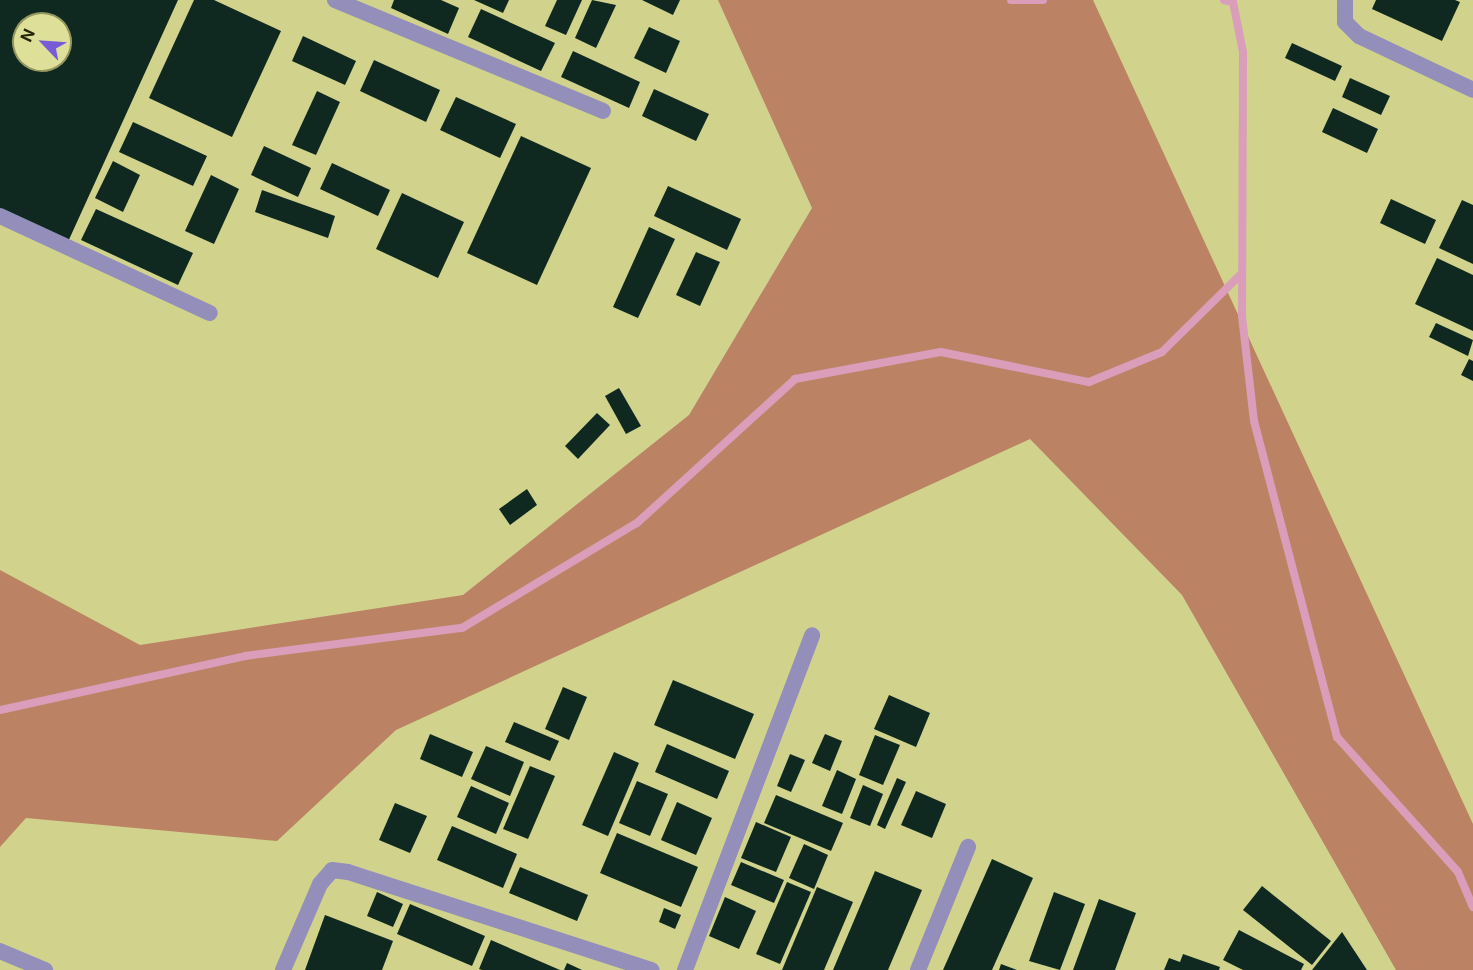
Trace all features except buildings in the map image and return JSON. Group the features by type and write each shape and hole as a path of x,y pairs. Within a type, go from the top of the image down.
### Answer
{"street":[{"path":"335,0 603,111"},
{"path":"1345,0 1345,22 1359,36 1473,90"},
{"path":"0,216 210,312"},
{"path":"685,970 812,635"},
{"path":"918,970 968,847"},
{"path":"283,970 320,885 332,870 348,872 652,970"},
{"path":"0,951 45,970"}],"shaded area":[{"path":"718,0 1093,0 1473,824 1473,970 1396,970 1182,595 1030,439 396,730 277,841 26,818 0,847 0,570 140,645 463,595 689,415 812,208"}],"waterway":[{"path":"1011,0 1043,0"},
{"path":"1224,0 1233,2 1243,52 1242,316 1254,421 1337,737 1458,872 1473,907"},
{"path":"0,710 245,656 462,628 637,523 795,379 941,352 1089,382 1162,352 1241,274"}]}
